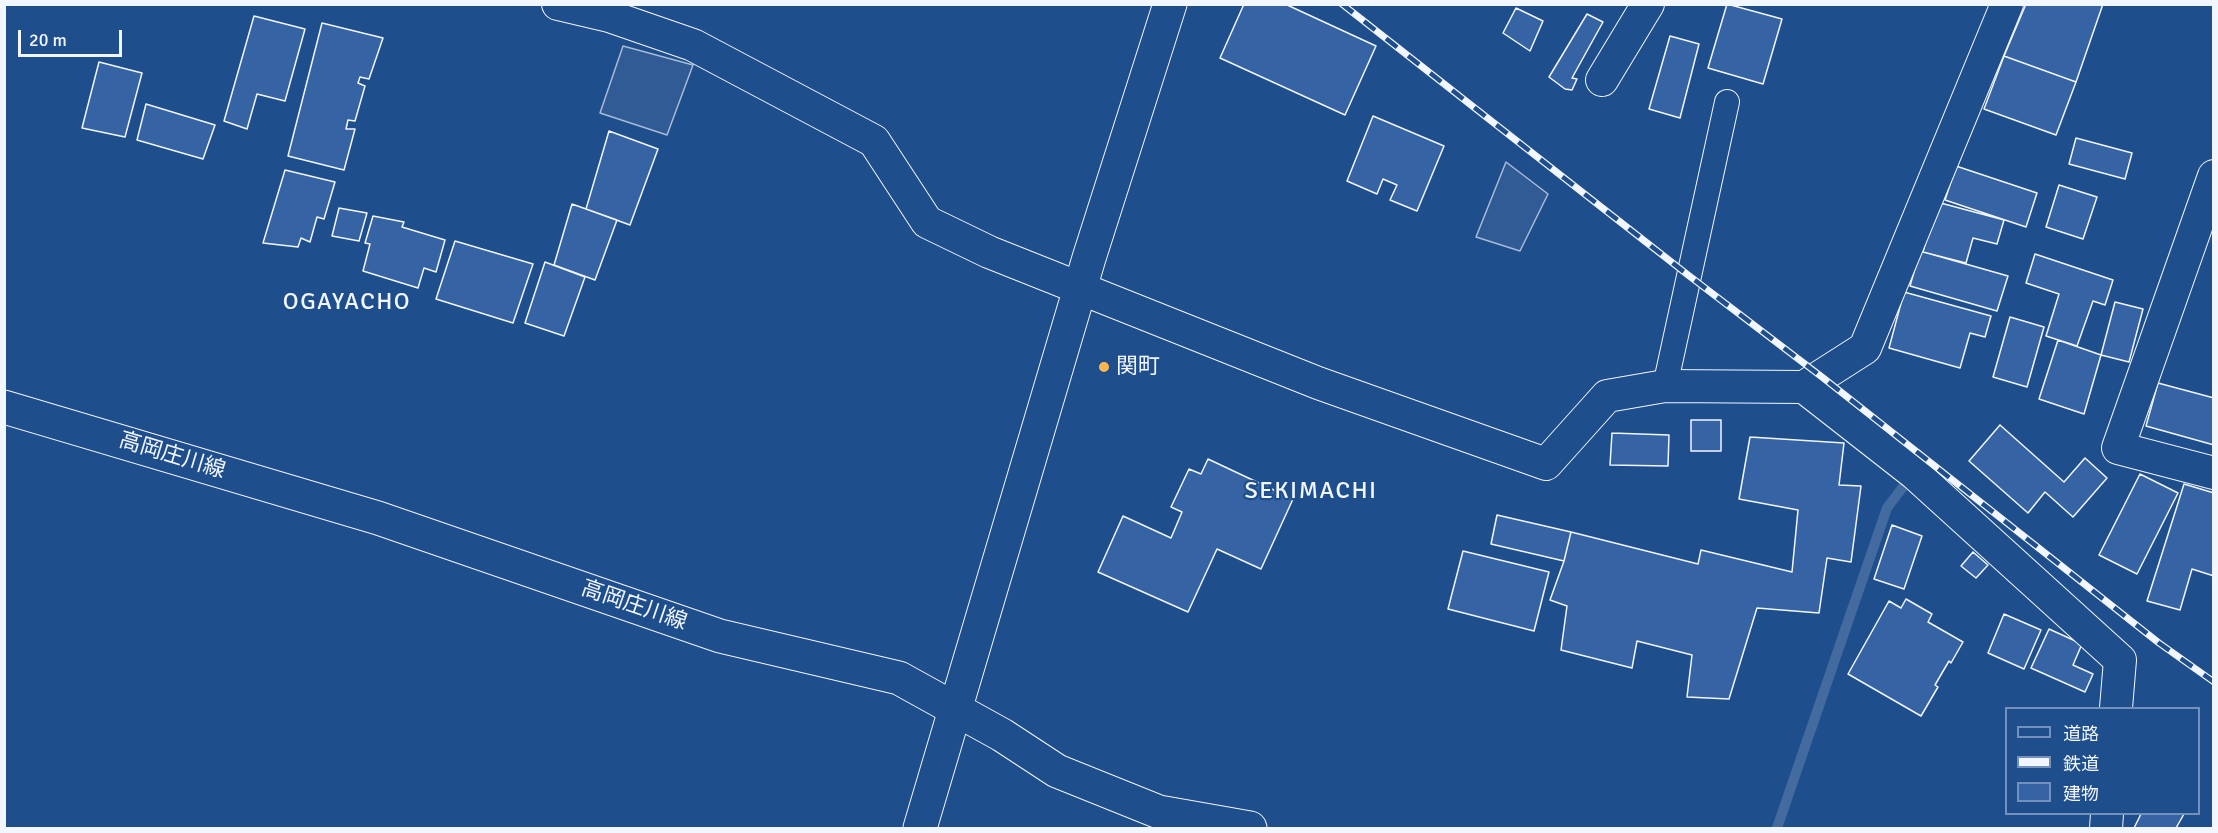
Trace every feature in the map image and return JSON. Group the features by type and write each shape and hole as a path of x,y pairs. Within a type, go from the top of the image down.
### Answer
{"main road":[{"path":"920,828 1081,288 1170,4"},
{"name":"高岡庄川線","path":"4,407 378,518 720,636 899,678 1002,735 1057,771 1152,820 1250,828"}],"street":[{"path":"558,4 609,16 693,45 874,141 927,222 989,252 1318,383 1546,464 1607,396 1665,386 1804,387 1865,348 2007,4"},
{"path":"1602,80 1648,4"},
{"path":"1665,386 1727,102"},
{"path":"2214,176 2118,448 2214,473"},
{"path":"1804,387 1914,472 2120,660 2116,707"}],"shaded area":[{"path":"623,46 693,65 667,135 600,113"},
{"path":"1506,162 1548,194 1520,251 1476,237"}],"building":[{"path":"1244,4 1285,4 1376,46 1345,115 1220,58"},
{"path":"1727,4 1782,19 1763,84 1708,68"},
{"path":"2026,4 2103,4 2076,82 2004,56"},
{"path":"1516,8 1543,21 1530,51 1503,33"},
{"path":"1587,14 1603,22 1572,78 1577,79 1572,90 1565,89 1549,77"},
{"path":"254,16 305,29 285,101 257,94 247,129 224,121"},
{"path":"322,23 383,38 369,79 360,77 358,83 365,86 355,121 348,120 346,129 355,129 344,170 288,156"},
{"path":"1670,36 1699,44 1680,118 1649,109"},
{"path":"2004,56 2076,82 2056,135 1984,109"},
{"path":"99,62 142,73 125,137 82,128"},
{"path":"146,104 215,125 203,159 137,140"},
{"path":"1373,116 1444,146 1417,211 1390,200 1397,185 1383,179 1377,194 1347,181"},
{"path":"609,131 658,149 630,225 586,209"},
{"path":"2076,138 2132,153 2125,179 2069,164"},
{"path":"1956,166 2037,193 2026,227 1945,200"},
{"path":"285,170 335,182 324,219 317,217 310,242 301,238 298,247 263,243"},
{"path":"2059,185 2097,197 2083,239 2046,227"},
{"path":"1937,202 2004,220 1997,244 1973,238 1966,263 1923,252"},
{"path":"572,204 617,220 595,280 554,265"},
{"path":"339,208 367,213 359,241 332,236"},
{"path":"373,216 404,222 402,227 445,240 436,272 424,268 418,288 363,271 370,244 365,243"},
{"path":"455,241 533,264 513,323 436,299"},
{"path":"1920,251 2008,276 1997,311 1910,286"},
{"path":"2035,254 2113,280 2105,305 2093,301 2077,346 2046,336 2059,294 2026,283"},
{"path":"545,262 585,277 564,336 525,323"},
{"path":"1904,292 1991,316 1985,337 1970,333 1960,368 1889,348"},
{"path":"2115,302 2143,309 2129,362 2101,355"},
{"path":"2010,317 2044,327 2027,387 1993,377"},
{"path":"2058,340 2101,355 2084,414 2039,399"},
{"path":"2158,383 2214,398 2214,445 2146,426"},
{"path":"1691,420 1721,420 1721,451 1691,451"},
{"path":"2000,425 2064,482 2085,458 2107,478 2073,517 2045,492 2028,513 1969,461"},
{"path":"1612,433 1669,435 1668,466 1610,465"},
{"path":"1750,437 1844,443 1839,485 1861,486 1851,562 1827,558 1819,613 1757,608 1729,699 1687,697 1692,655 1637,641 1632,668 1561,650 1567,606 1550,600 1564,561 1571,532 1698,564 1701,550 1792,572 1798,510 1739,499"},
{"path":"1208,459 1293,499 1261,569 1217,549 1188,612 1098,572 1123,516 1171,538 1182,512 1171,507 1189,469 1201,474"},
{"path":"2140,474 2178,493 2137,574 2099,555"},
{"path":"2184,484 2214,493 2214,576 2192,569 2180,610 2147,601"},
{"path":"1497,515 1571,532 1564,561 1491,544"},
{"path":"1892,525 1922,536 1904,589 1874,579"},
{"path":"1463,551 1549,572 1534,631 1448,609"},
{"path":"1973,552 1988,565 1976,578 1961,566"},
{"path":"1906,599 1932,614 1928,622 1963,642 1935,685 1938,687 1921,716 1848,674 1889,601 1901,608"},
{"path":"2004,614 2041,630 2024,669 1988,653"},
{"path":"2049,629 2082,644 2073,665 2093,674 2085,692 2031,668"},
{"path":"2140,815 2183,815 2176,828 2134,828"}],"waterway":[{"path":"1777,828 1887,508 1912,475"}],"railway":[{"path":"1342,4 1822,377 2159,643 2214,682"}],"place":[{"name":"関町","path":"1104,367"}],"district":[{"name":"OGAYACHO","path":"347,303"},
{"name":"SEKIMACHI","path":"1311,492"}]}
